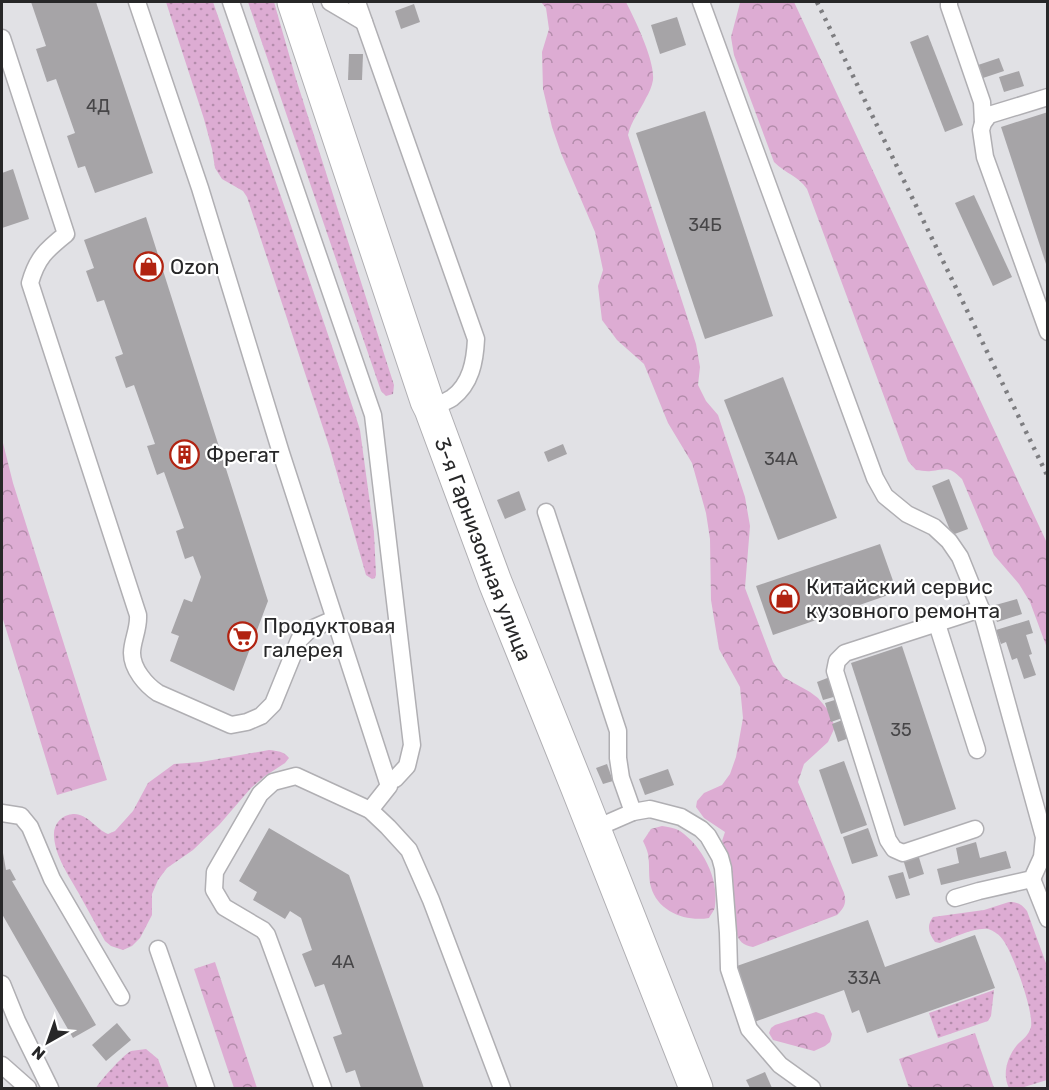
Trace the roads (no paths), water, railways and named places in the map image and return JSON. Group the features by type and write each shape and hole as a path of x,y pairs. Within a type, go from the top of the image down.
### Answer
{"street":[{"name":"3-я Гарнизонная улица","path":"294,2 426,401 431,409 495,582 696,1089"}],"lane":[{"path":"137,2 200,188 334,619 389,786 370,810"},
{"path":"231,2 373,415 412,745 407,766 395,779"},
{"path":"330,2 364,22"},
{"path":"357,2 476,339 475,358 466,382 453,397 431,409"},
{"path":"701,2 875,478 885,496 907,514 934,527 949,541 960,557 981,609 1044,837 1042,857 1032,879 1047,919"},
{"path":"950,2 949,6 982,102 981,130 984,158 1047,332"},
{"path":"2,38 66,234 40,257 30,283 138,615 139,624 132,654 136,668 147,686 158,693 231,725 247,722 261,716 273,704 299,640 309,630 334,619"},
{"path":"983,123 989,115 1047,97"},
{"path":"546,512 618,731 621,778 633,812"},
{"path":"975,829 903,853 894,849 888,840 836,675 837,661 845,653 981,609"},
{"path":"937,624 977,750"},
{"path":"323,1089 267,935 263,930 224,907 214,890 215,872 260,794 273,782 296,776 370,810 409,850 431,900 502,1089"},
{"path":"594,829 633,812 650,809 681,817 708,836 720,856 723,868 729,969 748,1029 780,1065 812,1089"},
{"path":"2,813 21,816 30,827 52,879 121,997"},
{"path":"955,898 1032,879"},
{"path":"158,949 206,1089"},
{"path":"2,984 17,1022 50,1089"},
{"path":"2,1065 27,1089"}],"railway":[{"path":"817,2 1048,477"}],"place":[{"name":"Ozon","path":"149,266"},
{"name":"Фрегат","path":"185,454"},
{"name":"Китайский сервис кузовного ремонта","path":"785,598"},
{"name":"Продуктовая галерея","path":"242,637"}]}
